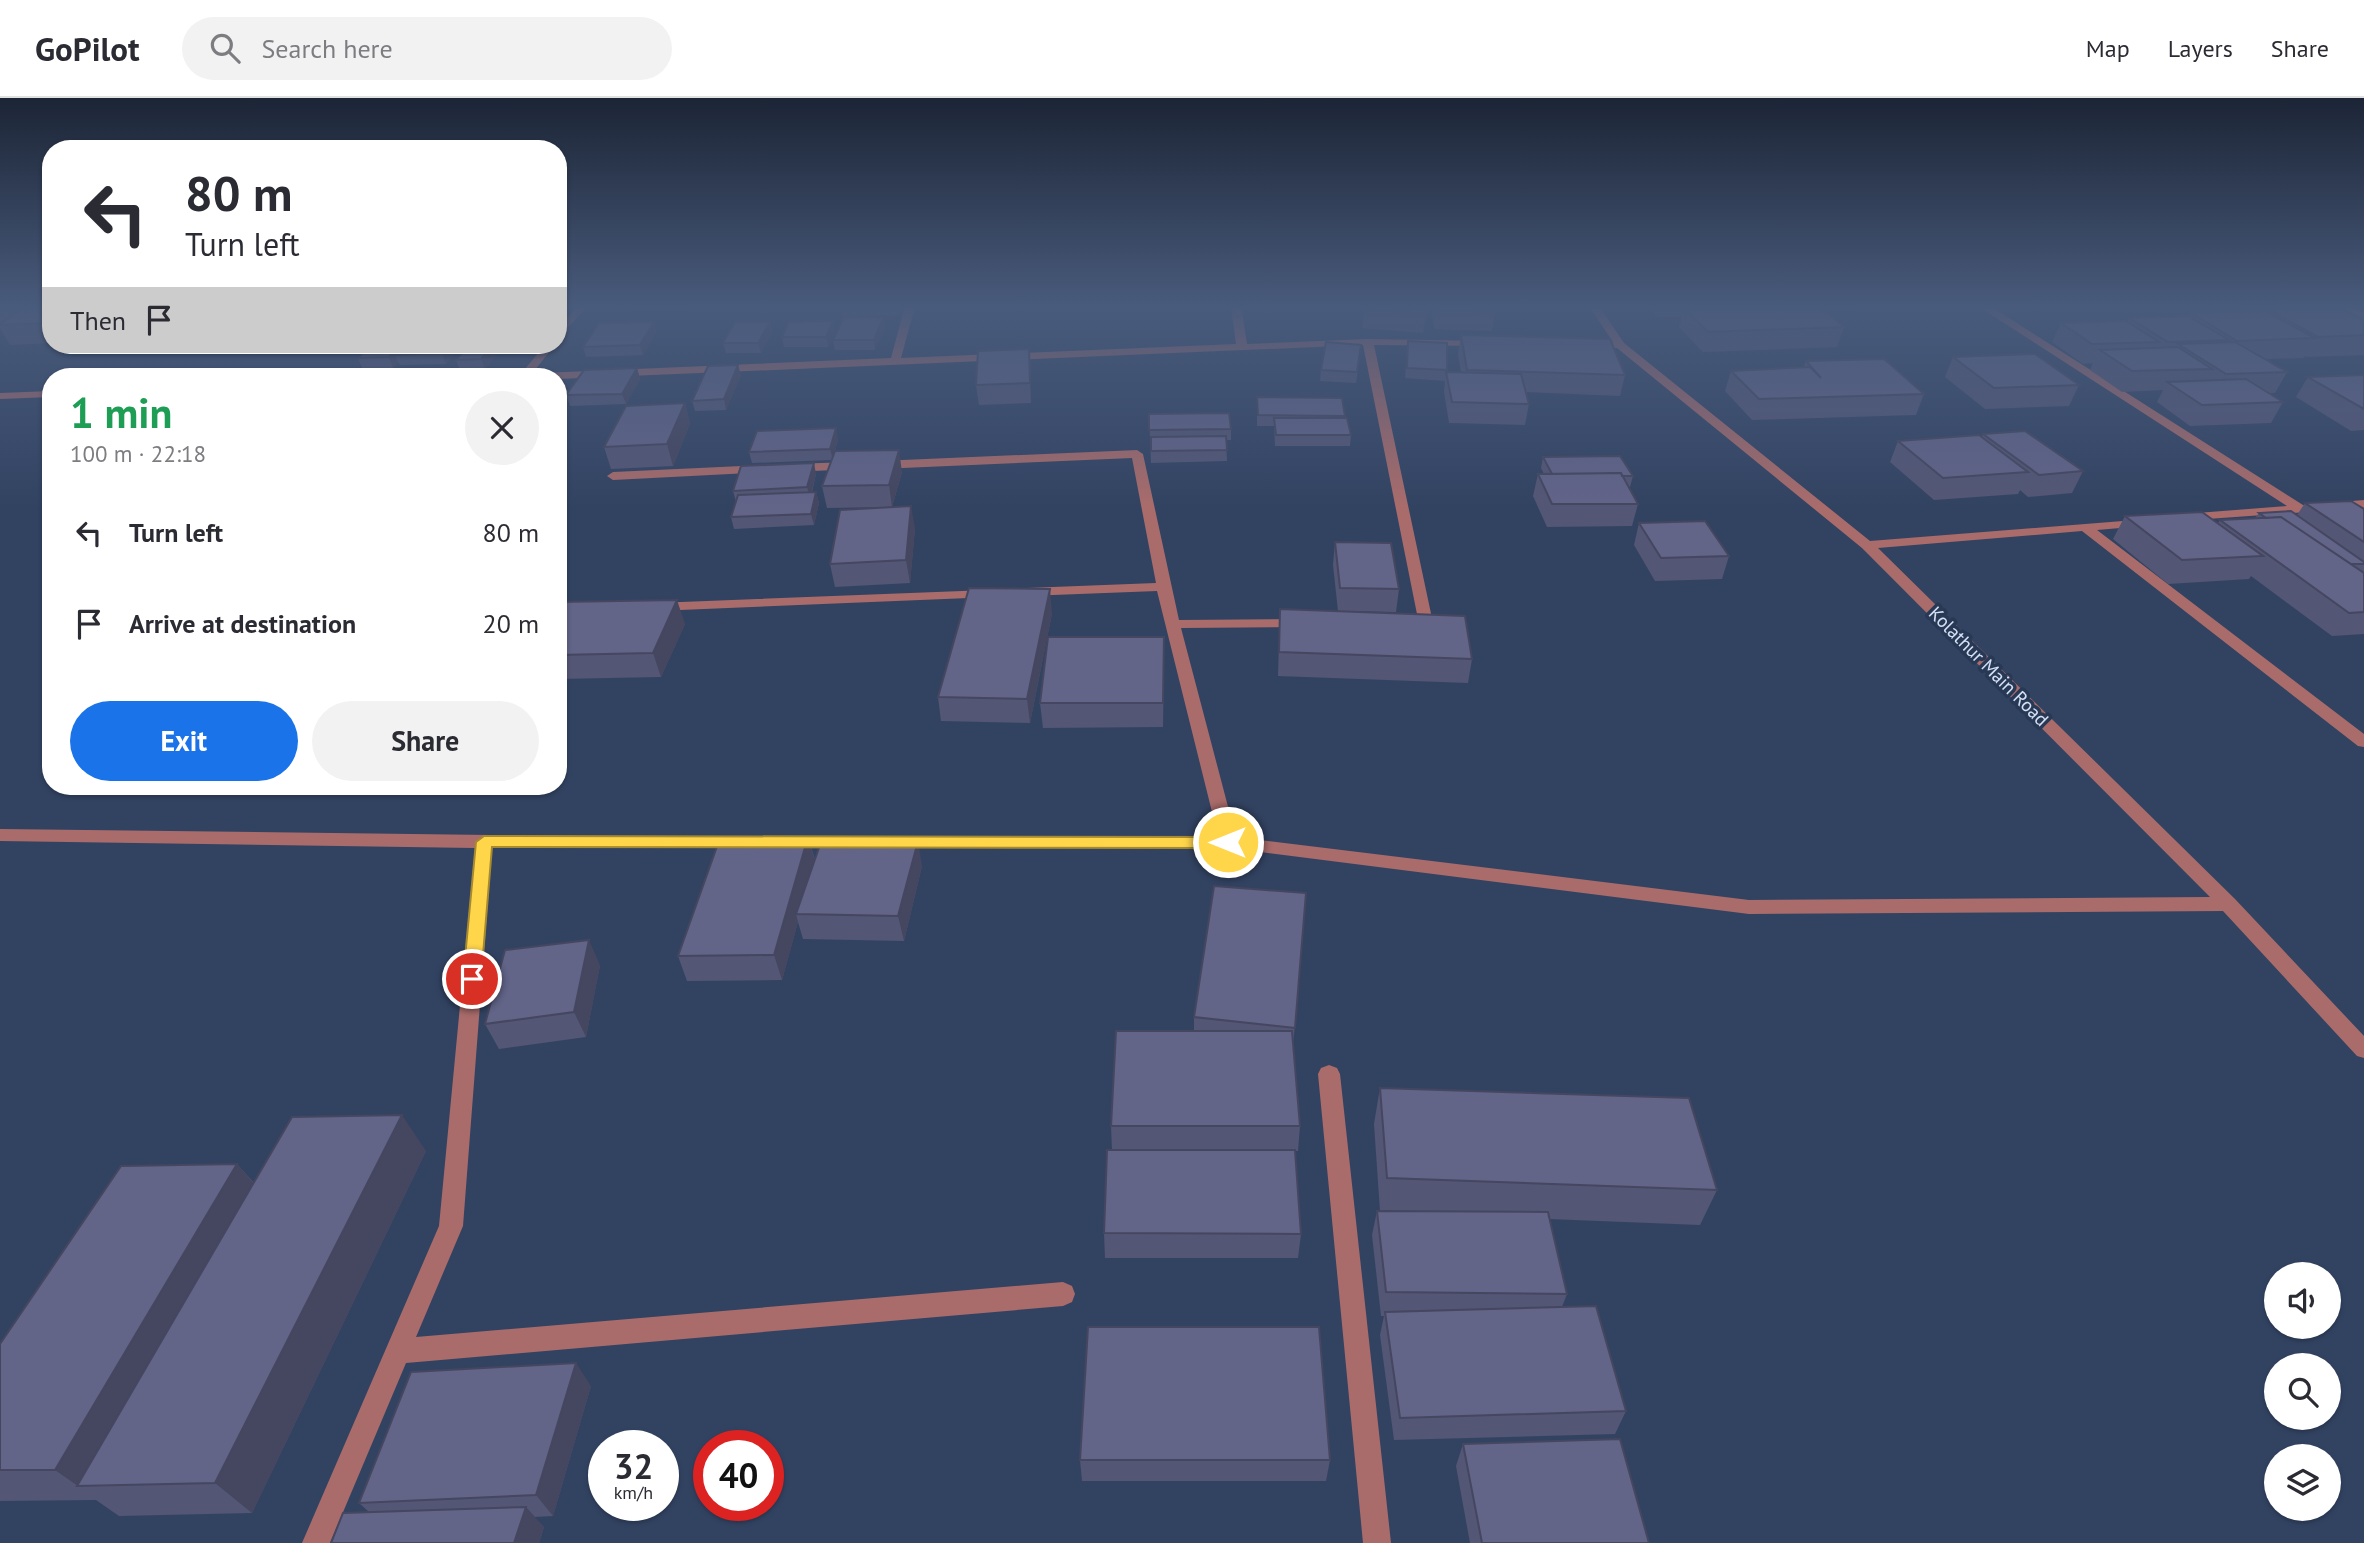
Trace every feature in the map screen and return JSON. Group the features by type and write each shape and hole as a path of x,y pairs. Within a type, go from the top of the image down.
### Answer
{"street":[{"path":"567,375 607,373"},
{"path":"1374,373 1426,623 1399,623"},
{"name":"Kolathur Main Road","path":"1655,373 1867,545 2228,904 2364,1050"},
{"path":"2088,373 2299,508"},
{"path":"0,396 42,394"},
{"path":"613,476 1137,454 1163,587 1228,842"},
{"path":"1867,545 2364,504"},
{"path":"2085,527 2364,742"},
{"path":"641,607 1163,587"},
{"path":"1172,624 1319,623"},
{"path":"0,835 484,842 856,842"},
{"path":"316,1543 450,1227 484,842"},
{"path":"884,842 1228,842 1749,907 2228,904"},
{"path":"1329,1074 1377,1543"},
{"path":"398,1351 1063,1294"}],"building":[{"path":"582,373 634,373 622,394 567,394"},
{"path":"705,373 735,373 724,399 692,401"},
{"path":"977,373 1030,373 1030,383 976,385"},
{"path":"1446,373 1500,373 1521,374 1529,404 1452,402"},
{"path":"1575,373 1624,373 1625,375"},
{"path":"1733,373 1816,373 1821,378 1817,373 1900,373 1924,394 1759,399"},
{"path":"1975,373 2063,373 2079,385 1994,388"},
{"path":"2364,375 2364,409 2308,377"},
{"path":"2246,379 2283,402 2202,405 2167,382"},
{"path":"1257,397 1342,398 1345,416 1258,415"},
{"path":"685,403 667,444 604,447 626,406"},
{"path":"1229,413 1231,429 1149,430 1149,414"},
{"path":"1274,418 1347,418 1351,435 1276,435"},
{"path":"836,428 830,449 749,452 757,431"},
{"path":"2025,431 2083,471 2039,475 1983,434"},
{"path":"1979,435 2028,472 1943,478 1898,441"},
{"path":"1226,436 1227,450 1151,451 1151,437"},
{"path":"899,450 889,485 822,486 835,451"},
{"path":"1620,456 1633,476 1622,476 1621,473 1552,474 1543,457"},
{"path":"814,463 807,487 733,491 741,466"},
{"path":"1621,473 1638,504 1552,504 1538,474"},
{"path":"816,492 811,514 731,517 738,495"},
{"path":"2351,501 2364,509 2364,542 2305,503"},
{"path":"911,506 906,560 830,564 840,510"},
{"path":"2291,511 2364,564 2351,564 2281,517 2266,518 2259,513"},
{"path":"2202,512 2263,556 2182,560 2125,516"},
{"path":"2281,517 2364,573 2364,612 2349,613 2220,520"},
{"path":"1705,521 1729,556 1661,558 1639,523"},
{"path":"1335,542 1391,543 1399,589 1340,588"},
{"path":"969,588 1050,589 1027,699 938,697"},
{"path":"677,600 653,653 567,655 567,602"},
{"path":"1280,609 1465,616 1472,659 1279,652"},
{"path":"1048,637 1164,637 1163,703 1040,703"},
{"path":"808,837 774,955 678,956 720,838"},
{"path":"822,839 918,841 898,916 796,914"},
{"path":"1214,886 1306,893 1295,1028 1194,1017"},
{"path":"589,940 574,1012 485,1024 505,950"},
{"path":"1116,1031 1292,1031 1300,1126 1111,1126"},
{"path":"1380,1088 1689,1098 1717,1190 1387,1178"},
{"path":"402,1115 215,1483 77,1486 292,1117"},
{"path":"1107,1150 1295,1150 1301,1234 1104,1233"},
{"path":"237,1164 55,1470 0,1470 0,1344 121,1166"},
{"path":"1377,1211 1548,1212 1567,1294 1386,1292"},
{"path":"1596,1306 1626,1411 1400,1418 1385,1312"},
{"path":"1088,1327 1319,1327 1330,1460 1080,1460"},
{"path":"576,1363 536,1495 359,1503 411,1372"},
{"path":"1620,1439 1649,1543 1482,1543 1463,1444"},
{"path":"526,1507 514,1543 331,1543 343,1513"}],"route":[{"path":"472,979 484,842 1228,842"}]}
